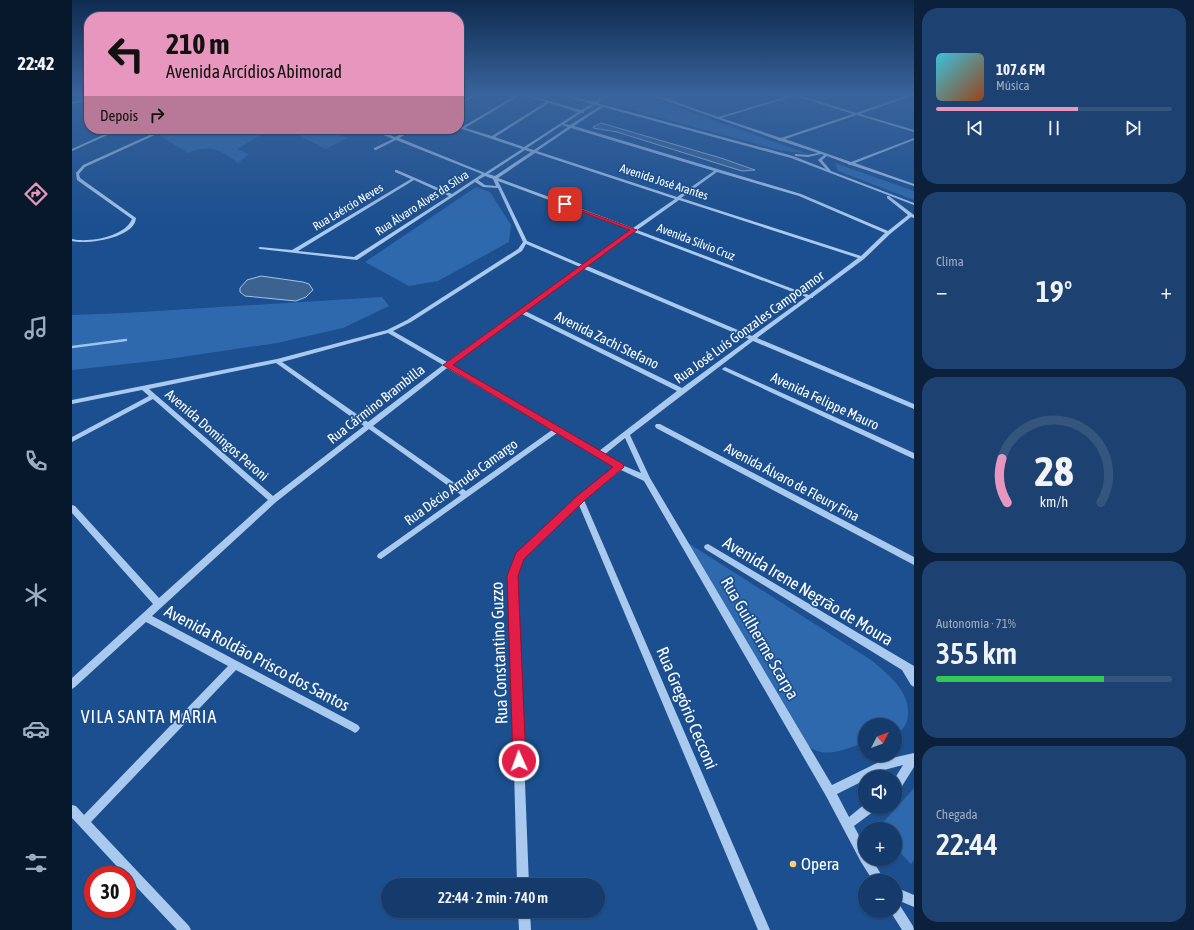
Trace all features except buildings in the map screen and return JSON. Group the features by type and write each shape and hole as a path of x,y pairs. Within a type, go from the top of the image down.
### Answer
{"street":[{"path":"72,150 74,147 98,137"},
{"path":"78,177 77,174 84,166 147,137"},
{"name":"Avenida José Arantes","path":"494,137 862,258"},
{"name":"Rua Álvaro Alves da Silva","path":"293,252 355,259 541,137"},
{"path":"555,137 495,178 525,242 914,407"},
{"path":"609,137 800,195 888,233"},
{"path":"723,137 777,152 831,171 914,204"},
{"path":"773,137 914,185"},
{"path":"780,140 787,137"},
{"path":"375,149 394,138"},
{"name":"Avenida Silvio Cruz","path":"394,138 495,178 811,297"},
{"path":"850,164 914,139"},
{"path":"777,152 808,156 819,154"},
{"path":"825,156 820,160 831,171"},
{"name":"Rua Cármino Brambilla","path":"72,684 274,500 447,365 717,170"},
{"path":"396,171 451,195"},
{"path":"72,178 78,177 134,219 131,226 122,232 92,242 77,242 72,240"},
{"name":"Rua Laércio Neves","path":"293,252 414,179"},
{"path":"476,180 484,186 500,187"},
{"path":"871,187 897,203 912,216"},
{"path":"897,203 907,201"},
{"name":"Rua José Luís Gonzales Campoamor","path":"599,455 682,391 811,297 862,258 888,233 912,216"},
{"path":"72,402 277,361 389,332 409,321 520,250 525,242"},
{"path":"260,248 293,252"},
{"name":"Avenida Zachi Stefano","path":"521,311 682,391"},
{"path":"389,332 620,467 647,479"},
{"path":"277,361 466,495"},
{"name":"Avenida Felippe Mauro","path":"725,368 914,456"},
{"name":"Avenida Domingos Peroni","path":"144,388 274,500"},
{"path":"72,440 153,396"},
{"name":"Avenida Álvaro de Fleury Fina","path":"658,426 914,561"},
{"name":"Rua Décio Arruda Camargo","path":"381,556 557,430"},
{"name":"Rua Guilherme Scarpa","path":"626,435 647,479 830,792 858,845"},
{"name":"Rua Constantino Guzzo","path":"523,878 513,576 520,556 580,499 620,467"},
{"name":"Rua Gregório Cecconi","path":"580,499 764,930"},
{"path":"72,508 159,604"},
{"name":"Avenida Irene Negrão de Moura","path":"708,547 905,667 914,671"},
{"name":"Avenida Roldão Prisco dos Santos","path":"144,617 355,728"},
{"path":"84,822 235,665"},
{"path":"905,667 914,682"},
{"path":"830,792 882,765 914,758"},
{"path":"902,776 914,758"},
{"path":"72,810 185,930"},
{"path":"847,825 861,814"},
{"path":"902,896 914,901"},
{"path":"524,918 525,930"},
{"path":"901,918 908,930"}],"shaded area":[{"path":"162,137 256,137 237,149 249,154 238,163 220,151 214,149 196,150 188,153"},
{"path":"303,137 347,138 326,149"},
{"path":"634,137 650,137 721,158 755,170 742,171"},
{"path":"733,137 762,137 809,154 779,150"},
{"path":"835,163 914,191 914,200 838,171"},
{"path":"476,187 490,192 511,225 509,242 438,281 409,286 365,262"},
{"path":"261,276 303,282 309,284 313,290 306,297 296,301 245,296 240,292 240,288 247,280"},
{"path":"382,297 389,306 343,328 277,343 162,360 72,370 72,315"},
{"path":"688,543 871,660 898,686 907,702 907,721 902,729 902,718 858,718 858,745 829,753 815,750 808,746"},
{"path":"914,788 914,860 911,864 902,854 902,822 883,822 891,814 902,814 902,801"}],"waterway":[{"path":"72,347 126,340"}],"place":[{"name":"Opera","path":"793,864"}],"district":[{"name":"VILA SANTA MARIA","path":"149,716"}],"route":[{"path":"519,761 513,576 520,556 580,499 620,467 447,365 634,230 565,204"}]}
